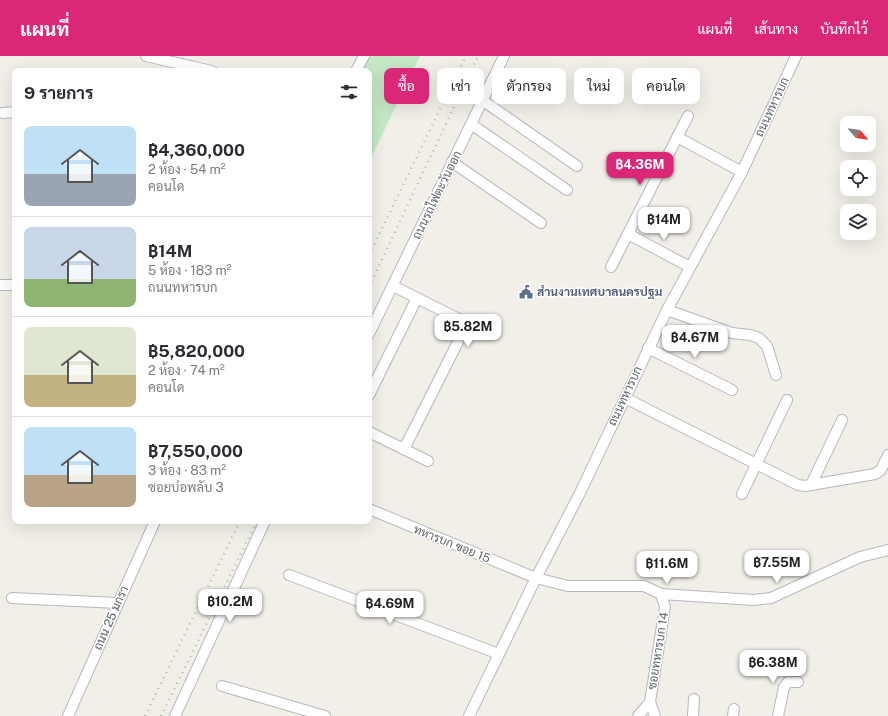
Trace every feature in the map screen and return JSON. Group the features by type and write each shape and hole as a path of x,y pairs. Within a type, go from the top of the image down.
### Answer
{"street":[{"path":"146,56 199,68"},
{"path":"358,68 364,56"},
{"name":"ถนนรถไฟตะวันออก","path":"484,96 504,56"},
{"name":"ถนนทหารบก","path":"469,716 536,578 580,493 667,310 742,172 796,56"},
{"path":"484,101 577,166"},
{"name":"ถนนรถไฟตะวันออก","path":"372,328 480,104"},
{"path":"3,113 12,112"},
{"path":"611,267 688,116"},
{"path":"471,124 567,190"},
{"path":"677,137 742,172"},
{"path":"452,162 541,223"},
{"path":"628,234 690,266"},
{"path":"0,285 12,285"},
{"path":"393,286 463,321 466,326 404,449"},
{"path":"372,389 417,298"},
{"path":"667,310 732,333 750,335 759,338 767,346 776,376"},
{"path":"648,348 732,390"},
{"path":"624,398 798,485 811,485 875,474 881,470 888,455"},
{"path":"742,494 787,400"},
{"path":"811,485 842,420"},
{"path":"372,433 428,461"},
{"name":"ทหารบก ซอย 15","path":"372,510 536,578"},
{"name":"ถนน 25 มกรา","path":"68,716 154,524"},
{"path":"175,716 264,524"},
{"path":"661,594 754,600 771,598 860,557 888,550"},
{"path":"289,575 499,654"},
{"name":"ซอยทหารบก 14","path":"536,578 568,586 644,586 661,594 665,607 650,702 657,716"},
{"path":"12,598 118,602"},
{"path":"778,716 784,687 788,682 798,682"},
{"path":"222,686 325,716"},
{"path":"693,716 694,699"},
{"path":"638,716 650,702"}],"green space":[{"path":"366,56 420,56 414,68 384,68 384,104 397,104 372,156 372,68 360,68"}],"railway":[{"path":"372,249 466,56"},
{"path":"372,281 478,56"},
{"path":"145,716 239,524"},
{"path":"161,716 256,524"}],"place":[{"name":"สำนงานเทศบาลนครปฐม","path":"526,292"}]}
